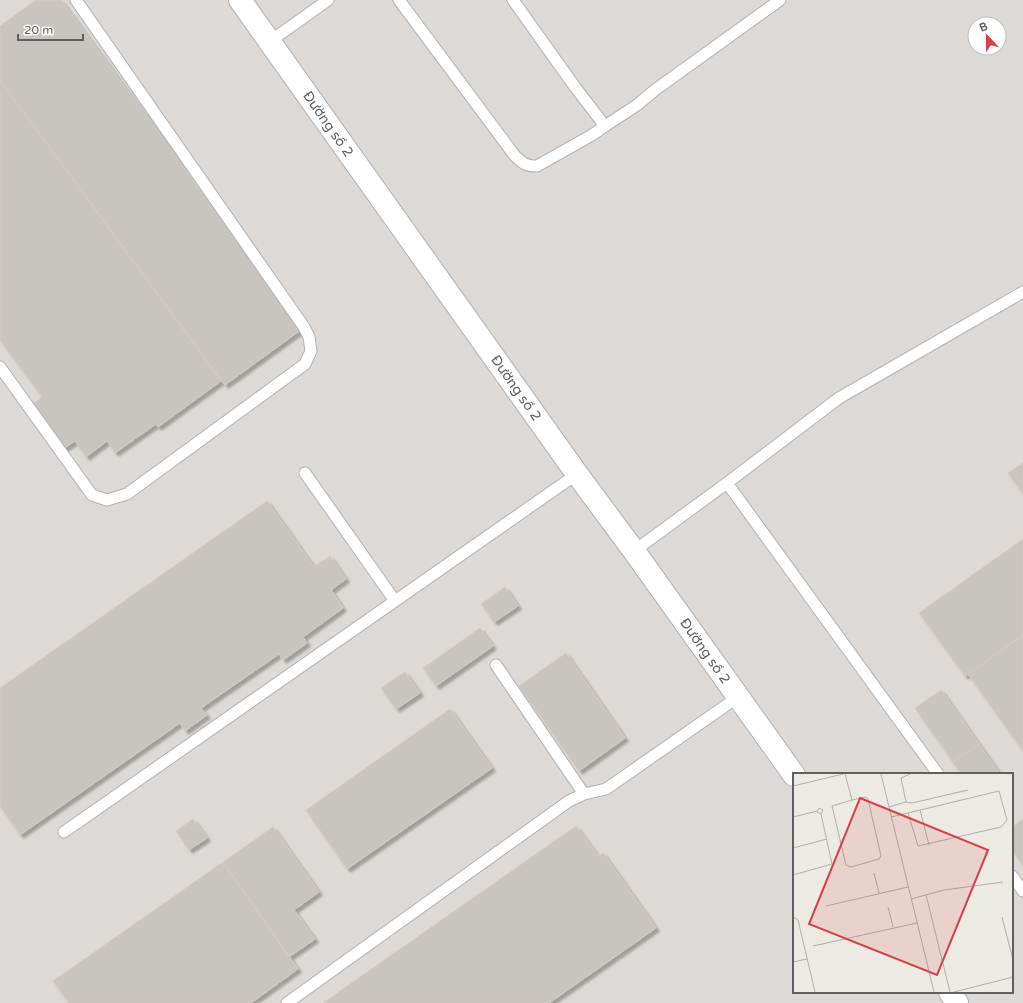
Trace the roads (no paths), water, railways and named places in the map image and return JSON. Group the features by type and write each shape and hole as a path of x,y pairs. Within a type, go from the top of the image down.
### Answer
{"street":[{"name":"Đường số 2","path":"240,0 793,775"},
{"path":"951,993 958,1003"}],"lane":[{"path":"0,367 92,495 107,500 128,494 305,364 311,351 309,337 304,328 76,0"},
{"path":"270,42 328,0"},
{"path":"399,0 515,156 528,166 537,166 582,142 637,105 655,90 780,0"},
{"path":"513,0 575,88 605,126"},
{"path":"634,551 839,398 1023,292"},
{"path":"305,473 395,601"},
{"path":"64,832 577,474"},
{"path":"727,483 937,773"},
{"path":"496,665 584,794"},
{"path":"287,1003 569,801 584,794 606,790 738,697"},
{"path":"1013,877 1023,891"}]}
